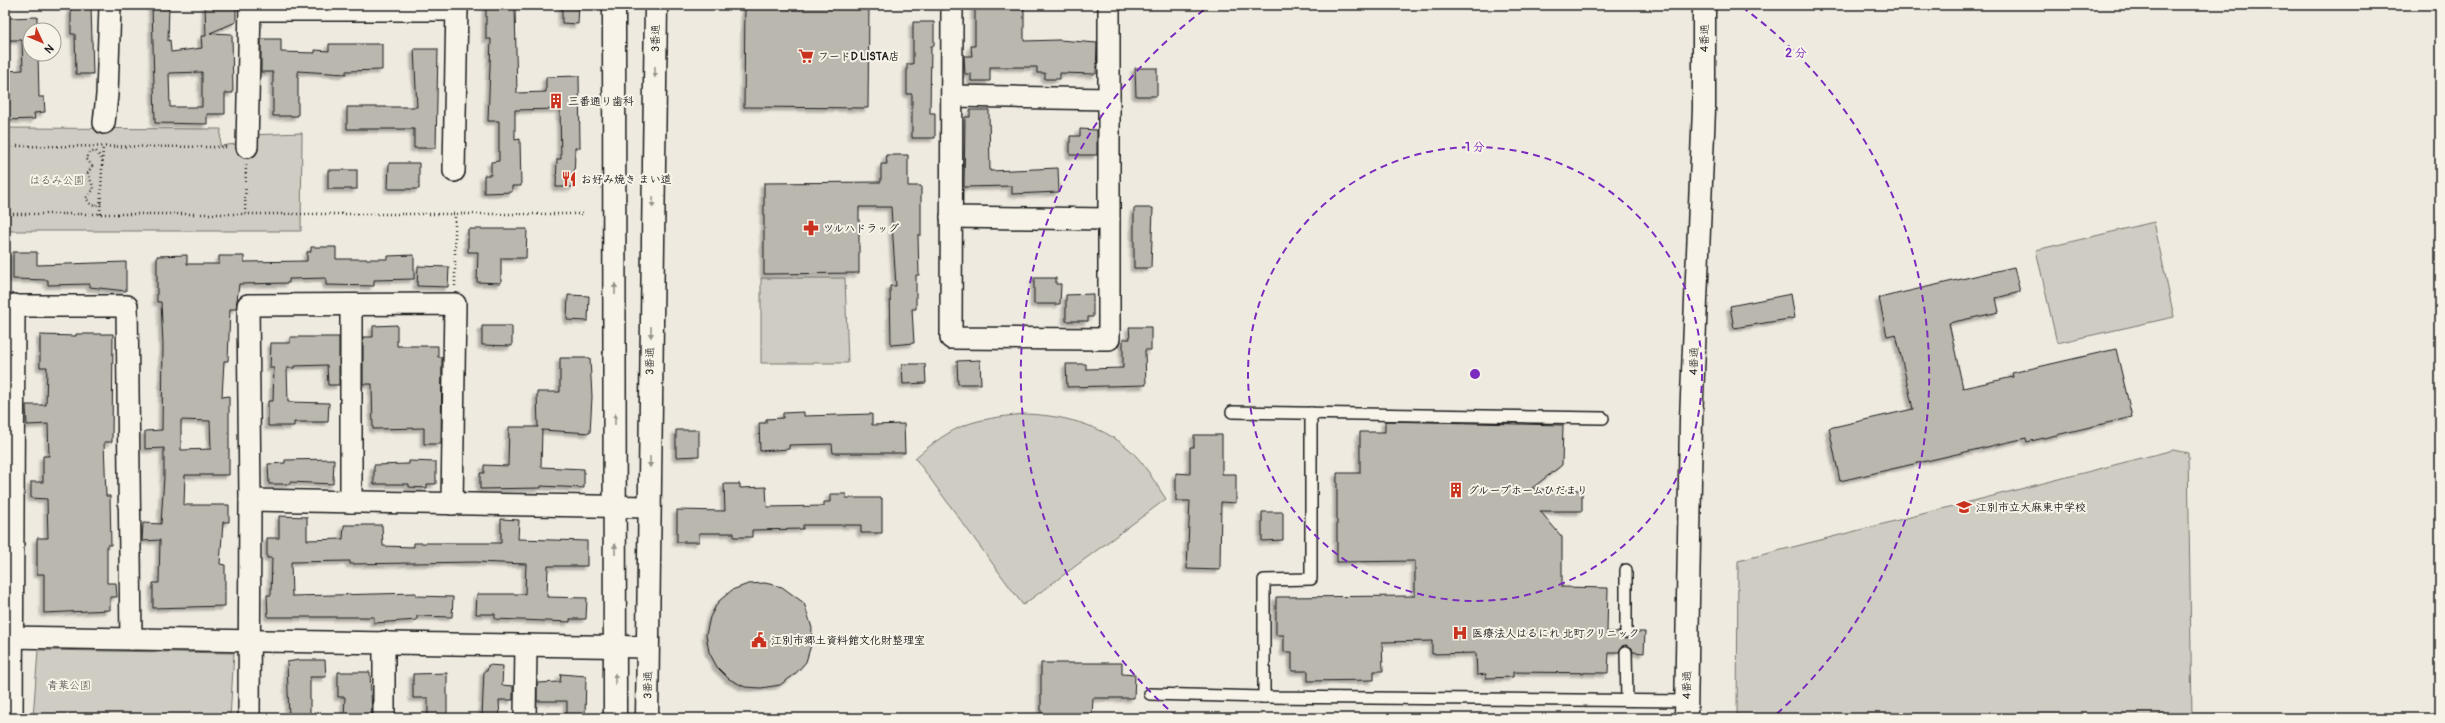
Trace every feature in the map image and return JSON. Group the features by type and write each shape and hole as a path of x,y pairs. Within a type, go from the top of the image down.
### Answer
{"street":[{"path":"104,123 107,95 110,5"},
{"path":"614,5 615,718"},
{"name":"3番通","path":"647,718 656,5"},
{"path":"952,5 951,338 1109,339 1109,5"},
{"name":"4番通","path":"1686,709 1691,420 1704,109 1704,5"},
{"path":"247,147 250,7 457,8 454,171"},
{"path":"952,96 1109,99"},
{"path":"951,217 1110,219"},
{"path":"249,718 250,500 248,306 455,304 452,504"},
{"path":"351,305 351,502"},
{"path":"12,718 9,637 9,306 127,306 131,639"},
{"path":"250,500 650,507"},
{"path":"9,637 648,647"},
{"path":"384,642 384,718"},
{"path":"525,718 526,645"}],"lane":[{"path":"1232,412 1603,418"},
{"path":"1264,697 1264,580 1311,579 1311,413"},
{"path":"1626,570 1626,632"},
{"path":"1626,652 1627,700"},
{"path":"1150,694 1264,697 1627,700 1686,709"}],"path":[{"path":"100,214 104,123"},
{"path":"5,146 247,147 245,214"},
{"path":"101,203 95,206 91,205 86,198 94,189 88,173 92,166 86,158 92,151 96,151 102,160"},
{"path":"5,214 582,214"},
{"path":"455,214 455,304"}],"green space":[{"name":"はるみ公園","path":"5,128 221,129 220,146 236,144 249,135 302,133 301,231 5,231"},
{"path":"2154,222 2174,317 2057,343 2036,250"},
{"path":"761,278 845,278 848,363 761,363"},
{"path":"1024,414 1052,416 1080,422 1118,440 1140,460 1166,499 1023,605 915,458 942,437 965,425 990,418"},
{"path":"2173,450 2188,453 2192,718 1737,718 1738,561"},
{"name":"青葉公園","path":"38,650 234,653 230,718 33,718"}],"building":[{"path":"152,5 169,5 168,41 170,40 171,52 202,48 201,36 206,36 205,5 236,5 236,22 210,33 232,34 233,93 225,93 225,114 207,114 207,124 155,123","holes":["202,72 202,107 170,107 169,73"]},
{"path":"486,5 510,5 510,8 515,8 517,93 546,92 546,77 579,76 580,148 575,148 574,187 556,187 557,159 561,159 560,109 515,110 515,140 520,139 521,186 512,186 512,192 484,193 484,175 491,175 491,162 499,161 499,121 488,121 491,39 486,39"},
{"path":"562,5 579,5 578,24 562,23"},
{"name":"フードD LISTA店","path":"745,5 869,5 868,108 744,107"},
{"path":"975,5 1024,7 1024,41 1059,40 1097,43 1096,74 1060,73 1060,79 1045,79 1045,73 1037,73 1037,67 990,67 990,81 971,81 971,74 965,74 964,56 972,56 971,46 975,46"},
{"path":"71,7 91,7 93,74 76,74 75,34 71,34"},
{"path":"37,17 37,22 22,22 22,40 5,40 5,25 8,25 8,18"},
{"path":"913,22 934,22 934,46 931,46 930,113 935,113 935,138 912,138 912,94 907,94 907,64 913,64"},
{"path":"261,39 281,39 281,52 315,53 315,50 329,51 329,44 382,44 382,70 346,71 346,74 298,71 298,116 273,116 273,72 261,72"},
{"path":"414,49 438,49 436,148 414,148 414,129 347,129 347,107 417,107"},
{"path":"23,62 38,62 39,97 44,97 45,112 34,113 35,119 5,120 5,71 23,70"},
{"path":"1135,68 1157,68 1157,96 1136,96"},
{"path":"970,110 989,110 990,171 1058,168 1059,192 1012,194 1012,186 964,187 965,117 970,117"},
{"path":"1080,129 1097,130 1097,155 1070,155 1070,136 1080,136"},
{"name":"ツルハドラッグ","path":"886,155 908,155 908,186 921,186 921,235 918,235 919,275 916,275 916,309 912,309 914,343 891,345 890,286 896,286 891,207 859,207 859,273 764,274 764,183 881,182 881,164 887,164"},
{"path":"389,163 419,163 419,189 388,189"},
{"path":"328,170 357,170 357,189 328,189"},
{"path":"1134,208 1153,208 1151,268 1134,268"},
{"path":"468,229 527,229 526,258 501,258 501,283 477,282 478,252 468,252"},
{"path":"311,247 336,247 336,259 388,259 388,256 414,255 414,279 374,280 374,286 326,285 326,278 289,279 289,283 239,284 236,309 230,309 228,361 224,361 222,397 229,396 229,475 185,475 184,505 229,505 229,522 223,522 220,564 225,565 225,606 153,608 153,583 159,583 160,540 142,541 143,523 161,524 164,477 164,448 145,449 145,431 162,430 163,344 161,302 157,302 157,256 187,255 187,264 219,264 219,256 244,256 244,262 307,261 307,252 311,252","holes":["181,420 210,421 211,449 181,450"]},
{"path":"13,252 37,252 37,265 126,262 126,291 90,287 90,284 48,285 48,280 13,279"},
{"path":"418,266 449,267 448,287 417,286"},
{"path":"2014,267 2020,292 1996,298 1999,312 1949,323 1963,388 2013,377 2012,373 2116,349 2132,417 2027,442 2026,438 1840,481 1829,428 1913,409 1896,334 1887,336 1879,298"},
{"path":"1034,278 1056,278 1056,284 1061,284 1060,304 1034,304"},
{"path":"1093,294 1093,317 1088,317 1088,321 1066,321 1066,295"},
{"path":"1791,294 1795,318 1734,328 1730,306"},
{"path":"568,295 589,296 588,321 567,320"},
{"path":"397,325 397,346 438,346 438,357 442,357 441,444 424,444 424,428 373,429 372,384 363,384 363,337 373,337 373,326"},
{"path":"482,326 512,326 512,346 482,345"},
{"path":"1129,327 1151,327 1151,350 1145,350 1146,385 1067,387 1066,364 1086,364 1086,369 1123,368 1123,339 1130,339"},
{"path":"76,334 113,334 112,442 104,442 106,496 110,496 111,545 107,545 107,583 116,583 117,597 110,597 110,610 44,613 44,574 37,574 37,538 48,538 47,499 31,498 31,482 43,482 43,456 49,456 48,424 27,425 26,405 46,405 47,367 40,367 40,335 76,336"},
{"path":"290,337 339,337 339,385 328,385 327,365 294,366 294,368 287,368 288,402 329,403 328,422 294,422 294,426 268,426 268,401 273,401 274,368 270,368 271,343 290,343"},
{"path":"560,358 590,358 592,397 590,433 542,430 541,467 584,469 584,488 541,486 541,488 480,489 480,473 484,473 484,465 508,466 509,427 538,427 537,392 560,392"},
{"path":"980,360 981,384 958,384 957,361"},
{"path":"902,364 925,364 926,383 903,384"},
{"path":"804,412 804,416 872,414 872,425 904,424 905,453 833,453 832,444 789,445 789,449 760,451 759,423 766,423 766,419 783,418 783,413"},
{"path":"1385,421 1563,425 1562,465 1531,489 1582,490 1582,511 1540,511 1562,537 1562,587 1608,588 1607,632 1619,632 1620,636 1626,639 1630,638 1633,632 1645,632 1644,653 1633,652 1632,648 1626,645 1622,646 1619,652 1609,652 1608,673 1513,672 1513,677 1486,678 1486,674 1477,675 1476,653 1432,654 1432,641 1382,642 1383,671 1374,671 1374,680 1308,681 1308,671 1292,671 1292,652 1284,652 1284,635 1276,635 1276,597 1415,596 1415,561 1337,562 1337,473 1360,473 1360,432 1385,432"},
{"path":"676,430 699,430 699,456 676,457"},
{"path":"1194,435 1222,435 1222,474 1236,474 1236,503 1221,502 1220,570 1187,569 1190,501 1176,501 1176,473 1190,474 1190,447 1194,447"},
{"path":"334,459 333,484 290,482 290,484 269,484 268,464 285,463 285,460"},
{"path":"409,461 436,462 436,484 427,484 427,488 409,487 409,484 374,484 374,465 409,464"},
{"path":"724,484 740,484 740,488 766,487 767,507 824,506 824,502 830,502 830,494 846,494 846,498 882,498 882,533 861,533 861,525 803,525 803,529 752,530 752,537 734,537 734,533 699,533 699,542 677,542 677,510 725,511"},
{"path":"1262,512 1283,512 1283,540 1262,541"},
{"path":"279,516 307,517 307,540 343,539 344,525 382,525 383,546 414,547 414,543 501,543 501,519 519,520 518,539 587,541 587,566 548,566 547,597 587,598 586,619 570,619 570,622 495,619 495,614 476,614 477,594 525,594 526,564 476,562 350,564 350,561 291,562 292,596 416,593 416,596 453,597 452,617 417,616 417,620 374,623 374,617 268,617 267,595 271,595 272,558 267,558 267,538 279,538"},
{"name":"江別市郷土資料館文化財整理室","path":"765,583 782,587 804,603 812,628 811,645 806,662 794,675 780,685 761,688 745,687 729,679 717,667 709,652 706,635 710,617 718,602 732,590 748,584"},
{"path":"299,660 325,660 326,677 310,677 310,718 289,718 287,662"},
{"path":"1041,663 1122,663 1122,674 1135,675 1134,698 1093,698 1092,718 1041,718"},
{"path":"488,665 503,666 502,685 513,686 513,700 499,700 500,718 482,718 484,671 487,671"},
{"path":"338,672 370,672 372,715 365,715 365,718 344,718 345,697 338,697"},
{"path":"447,673 447,718 428,718 428,698 413,698 413,674"},
{"path":"561,674 586,676 585,718 567,718 567,701 537,701 537,683 560,682"}],"place":[{"name":"フードD LISTA店","path":"806,56"},
{"name":"三番通り歯科","path":"556,101"},
{"name":"お好み焼き まい道","path":"569,179"},
{"name":"ツルハドラッグ","path":"811,228"},
{"name":"グループホームひだまり","path":"1456,490"},
{"name":"江別市立大麻東中学校","path":"1964,507"},
{"name":"医療法人はるにれ 北町クリニック","path":"1460,633"},
{"name":"江別市郷土資料館文化財整理室","path":"759,640"}]}
